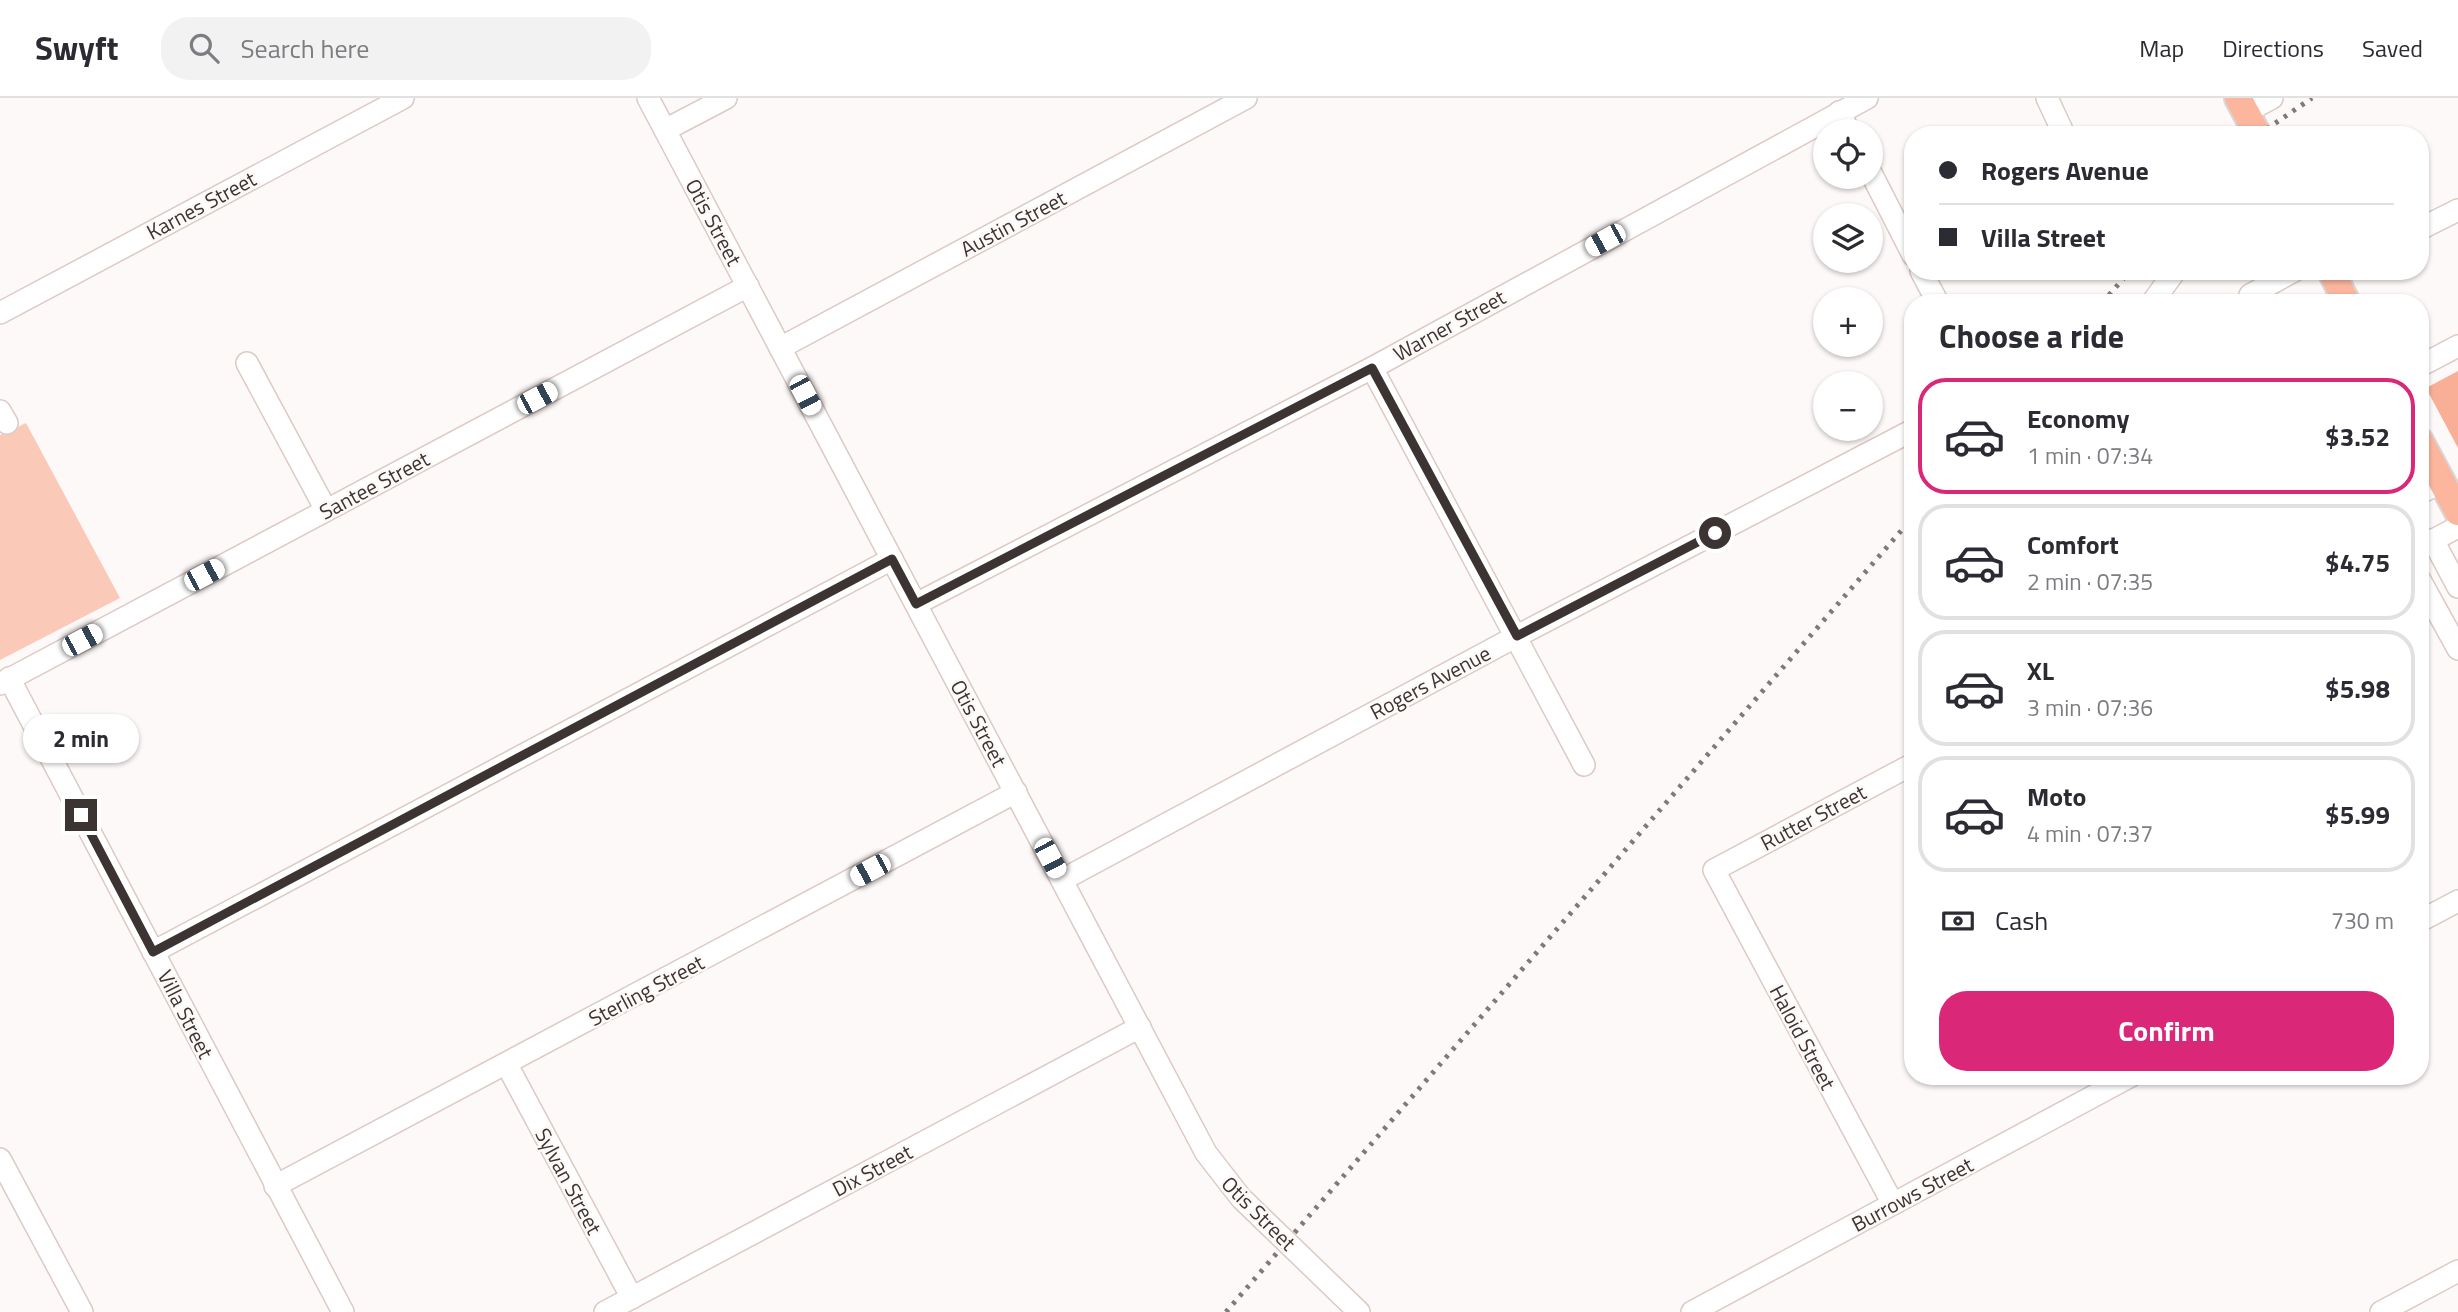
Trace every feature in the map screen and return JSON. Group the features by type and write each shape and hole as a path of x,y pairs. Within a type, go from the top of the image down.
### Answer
{"main road":[{"path":"2431,488 2458,512"}],"street":[{"name":"Karnes Street","path":"0,313 403,98"},
{"name":"Otis Street","path":"648,98 1217,1171 1359,1312"},
{"path":"665,130 726,98"},
{"name":"Austin Street","path":"780,348 1246,98"},
{"name":"Warner Street","path":"1847,119 1867,98"},
{"path":"2047,98 2060,126"},
{"path":"2247,115 2272,98"},
{"name":"Warner Street","path":"916,604 1813,138"},
{"path":"1879,189 1904,237"},
{"path":"2429,224 2458,210"},
{"path":"2252,294 2278,280"},
{"name":"Santee Street","path":"5,681 748,286"},
{"path":"2429,361 2458,346"},
{"path":"247,363 326,510"},
{"path":"1372,368 1584,765"},
{"name":"Rogers Avenue","path":"1062,880 1517,636 1904,435"},
{"path":"2429,542 2458,527"},
{"path":"2429,546 2458,587 2431,601"},
{"path":"153,952 892,559"},
{"path":"2429,597 2458,649"},
{"name":"Villa Street","path":"5,681 153,952 343,1312"},
{"name":"Rutter Street","path":"1714,870 1904,769"},
{"name":"Sterling Street","path":"275,1186 1016,792"},
{"name":"Haloid Street","path":"1714,870 1893,1204"},
{"path":"2429,916 2458,901"},
{"name":"Dix Street","path":"605,1312 1140,1027"},
{"name":"Sylvan Street","path":"507,1065 632,1298"},
{"name":"Burrows Street","path":"1692,1312 2114,1085"},
{"path":"0,1159 82,1312"},
{"path":"2381,1312 2458,1271"}],"shaded area":[{"path":"26,423 120,598 0,660 0,435"}],"building":[{"path":"2458,371 2458,448 2429,394 2429,386"}],"railway":[{"path":"2271,126 2312,98"},
{"path":"2110,294 2122,280"},
{"path":"1226,1312 1904,527"}],"route":[{"path":"81,815 153,952 892,559 916,604 1372,368 1517,636 1715,533"}]}
